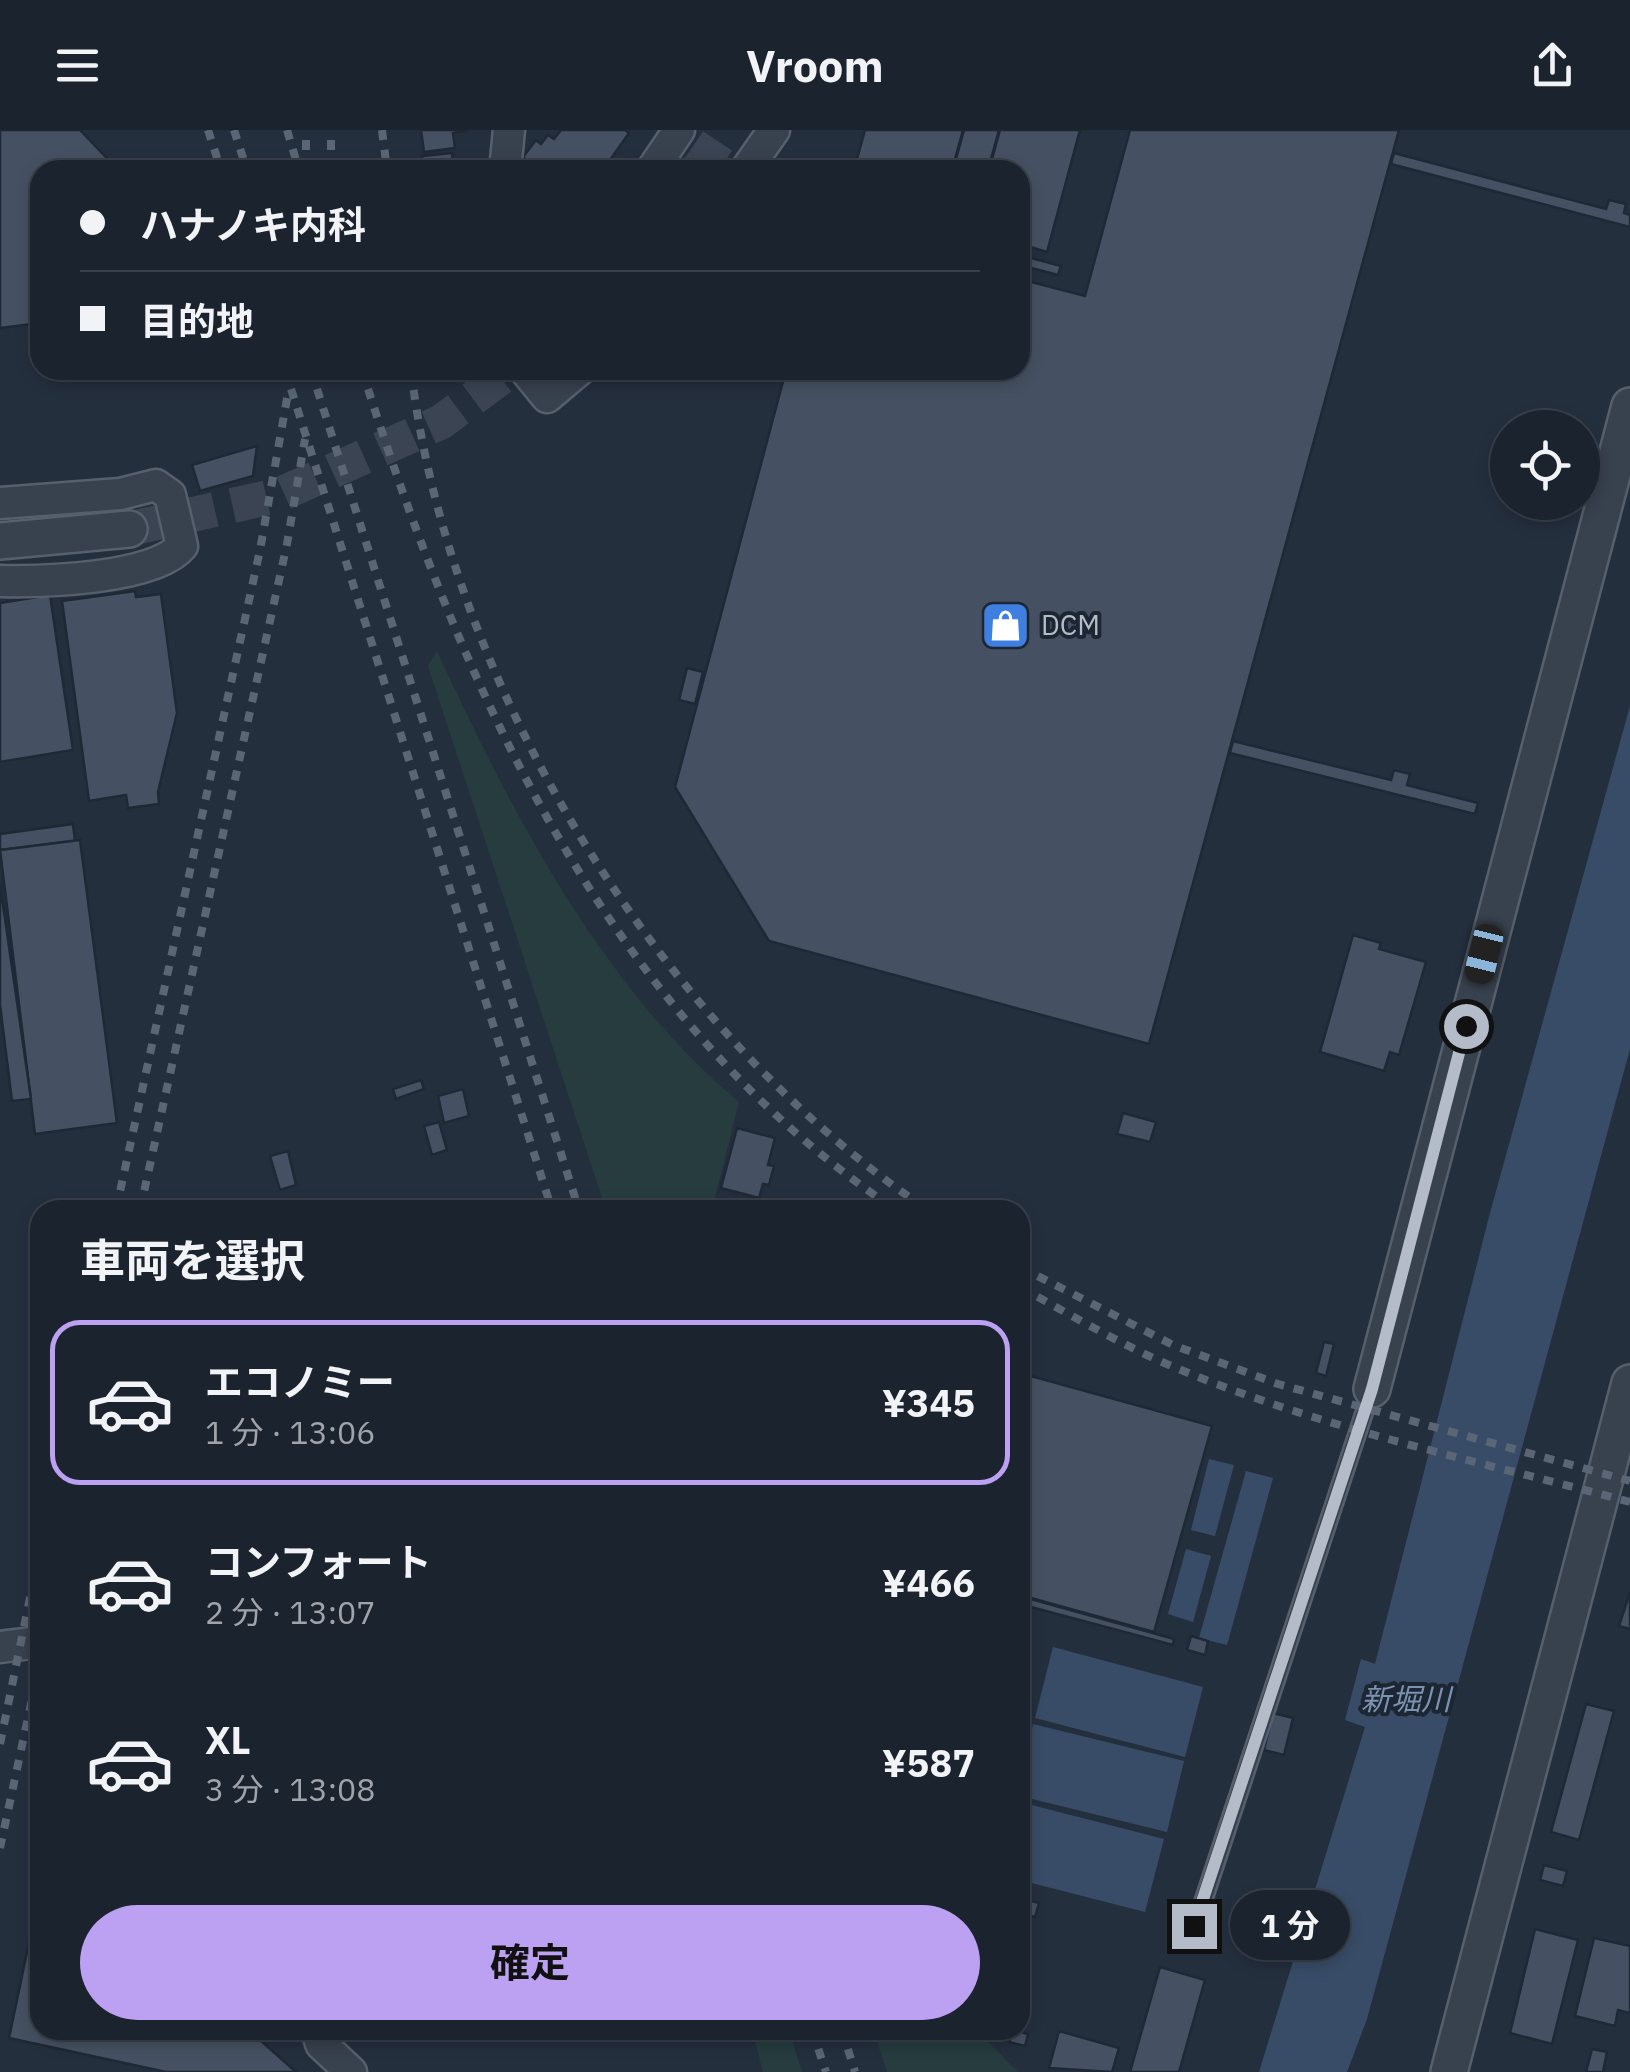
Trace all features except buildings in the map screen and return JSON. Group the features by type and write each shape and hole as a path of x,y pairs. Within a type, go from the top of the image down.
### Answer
{"street":[{"path":"506,160 508,130"},
{"path":"659,160 679,130"},
{"path":"753,160 774,130"},
{"path":"533,380 547,397 567,380"},
{"path":"1372,1389 1630,406"},
{"path":"0,503 120,494 156,485 170,495 182,546 174,556 111,574 0,582"},
{"path":"0,541 129,529"},
{"path":"1448,2072 1630,1383"},
{"path":"0,1648 30,1644"},
{"path":"320,2040 351,2072"}],"lane":[{"path":"1194,1926 1372,1389"}],"green space":[{"path":"437,651 529,834 602,951 689,1056 739,1102 714,1200 603,1200 428,666"},
{"path":"755,2040 792,2040 802,2072 763,2072"},
{"path":"876,2040 987,2040 1018,2072 887,2072"}],"water":[{"name":"新堀川","path":"1630,706 1630,1049 1367,2019 1347,2072 1259,2072 1365,1727 1345,1720 1361,1659 1375,1664 1490,1213"},
{"path":"1209,1459 1234,1465 1215,1536 1191,1530"},
{"path":"1246,1471 1273,1478 1227,1645 1199,1638"},
{"path":"1186,1549 1211,1556 1193,1622 1168,1614"},
{"path":"1053,1647 1203,1687 1185,1757 1035,1718"},
{"path":"1033,1724 1184,1761 1167,1832 1030,1798"},
{"path":"1030,1805 1164,1839 1145,1912 1030,1883"}],"tunnel":[{"path":"705,160 725,130"},
{"path":"129,529 279,495 441,422 498,380"}],"railway":[{"path":"208,130 218,160"},
{"path":"234,130 244,160"},
{"path":"287,130 296,160"},
{"path":"306,130 306,160"},
{"path":"331,130 331,160"},
{"path":"382,130 386,160"},
{"path":"288,380 549,1200"},
{"path":"314,380 576,1200"},
{"path":"365,380 447,609 499,726 558,838 627,944 705,1042 794,1131 883,1200"},
{"path":"413,380 433,490 470,610 521,729 584,842 658,950 740,1048 831,1136 915,1200"},
{"path":"118,1200 260,550 288,393"},
{"path":"142,1200 287,544 305,439"},
{"path":"1030,1272 1173,1345 1278,1384 1630,1481"},
{"path":"1030,1292 1162,1362 1218,1385 1393,1440 1630,1502"},
{"path":"0,1744 30,1598"},
{"path":"0,1848 30,1708"},
{"path":"815,2040 826,2072"},
{"path":"845,2040 855,2072"}],"place":[{"name":"DCM","path":"1006,625"}],"route":[{"path":"1194,1926 1372,1389 1466,1026"}]}
